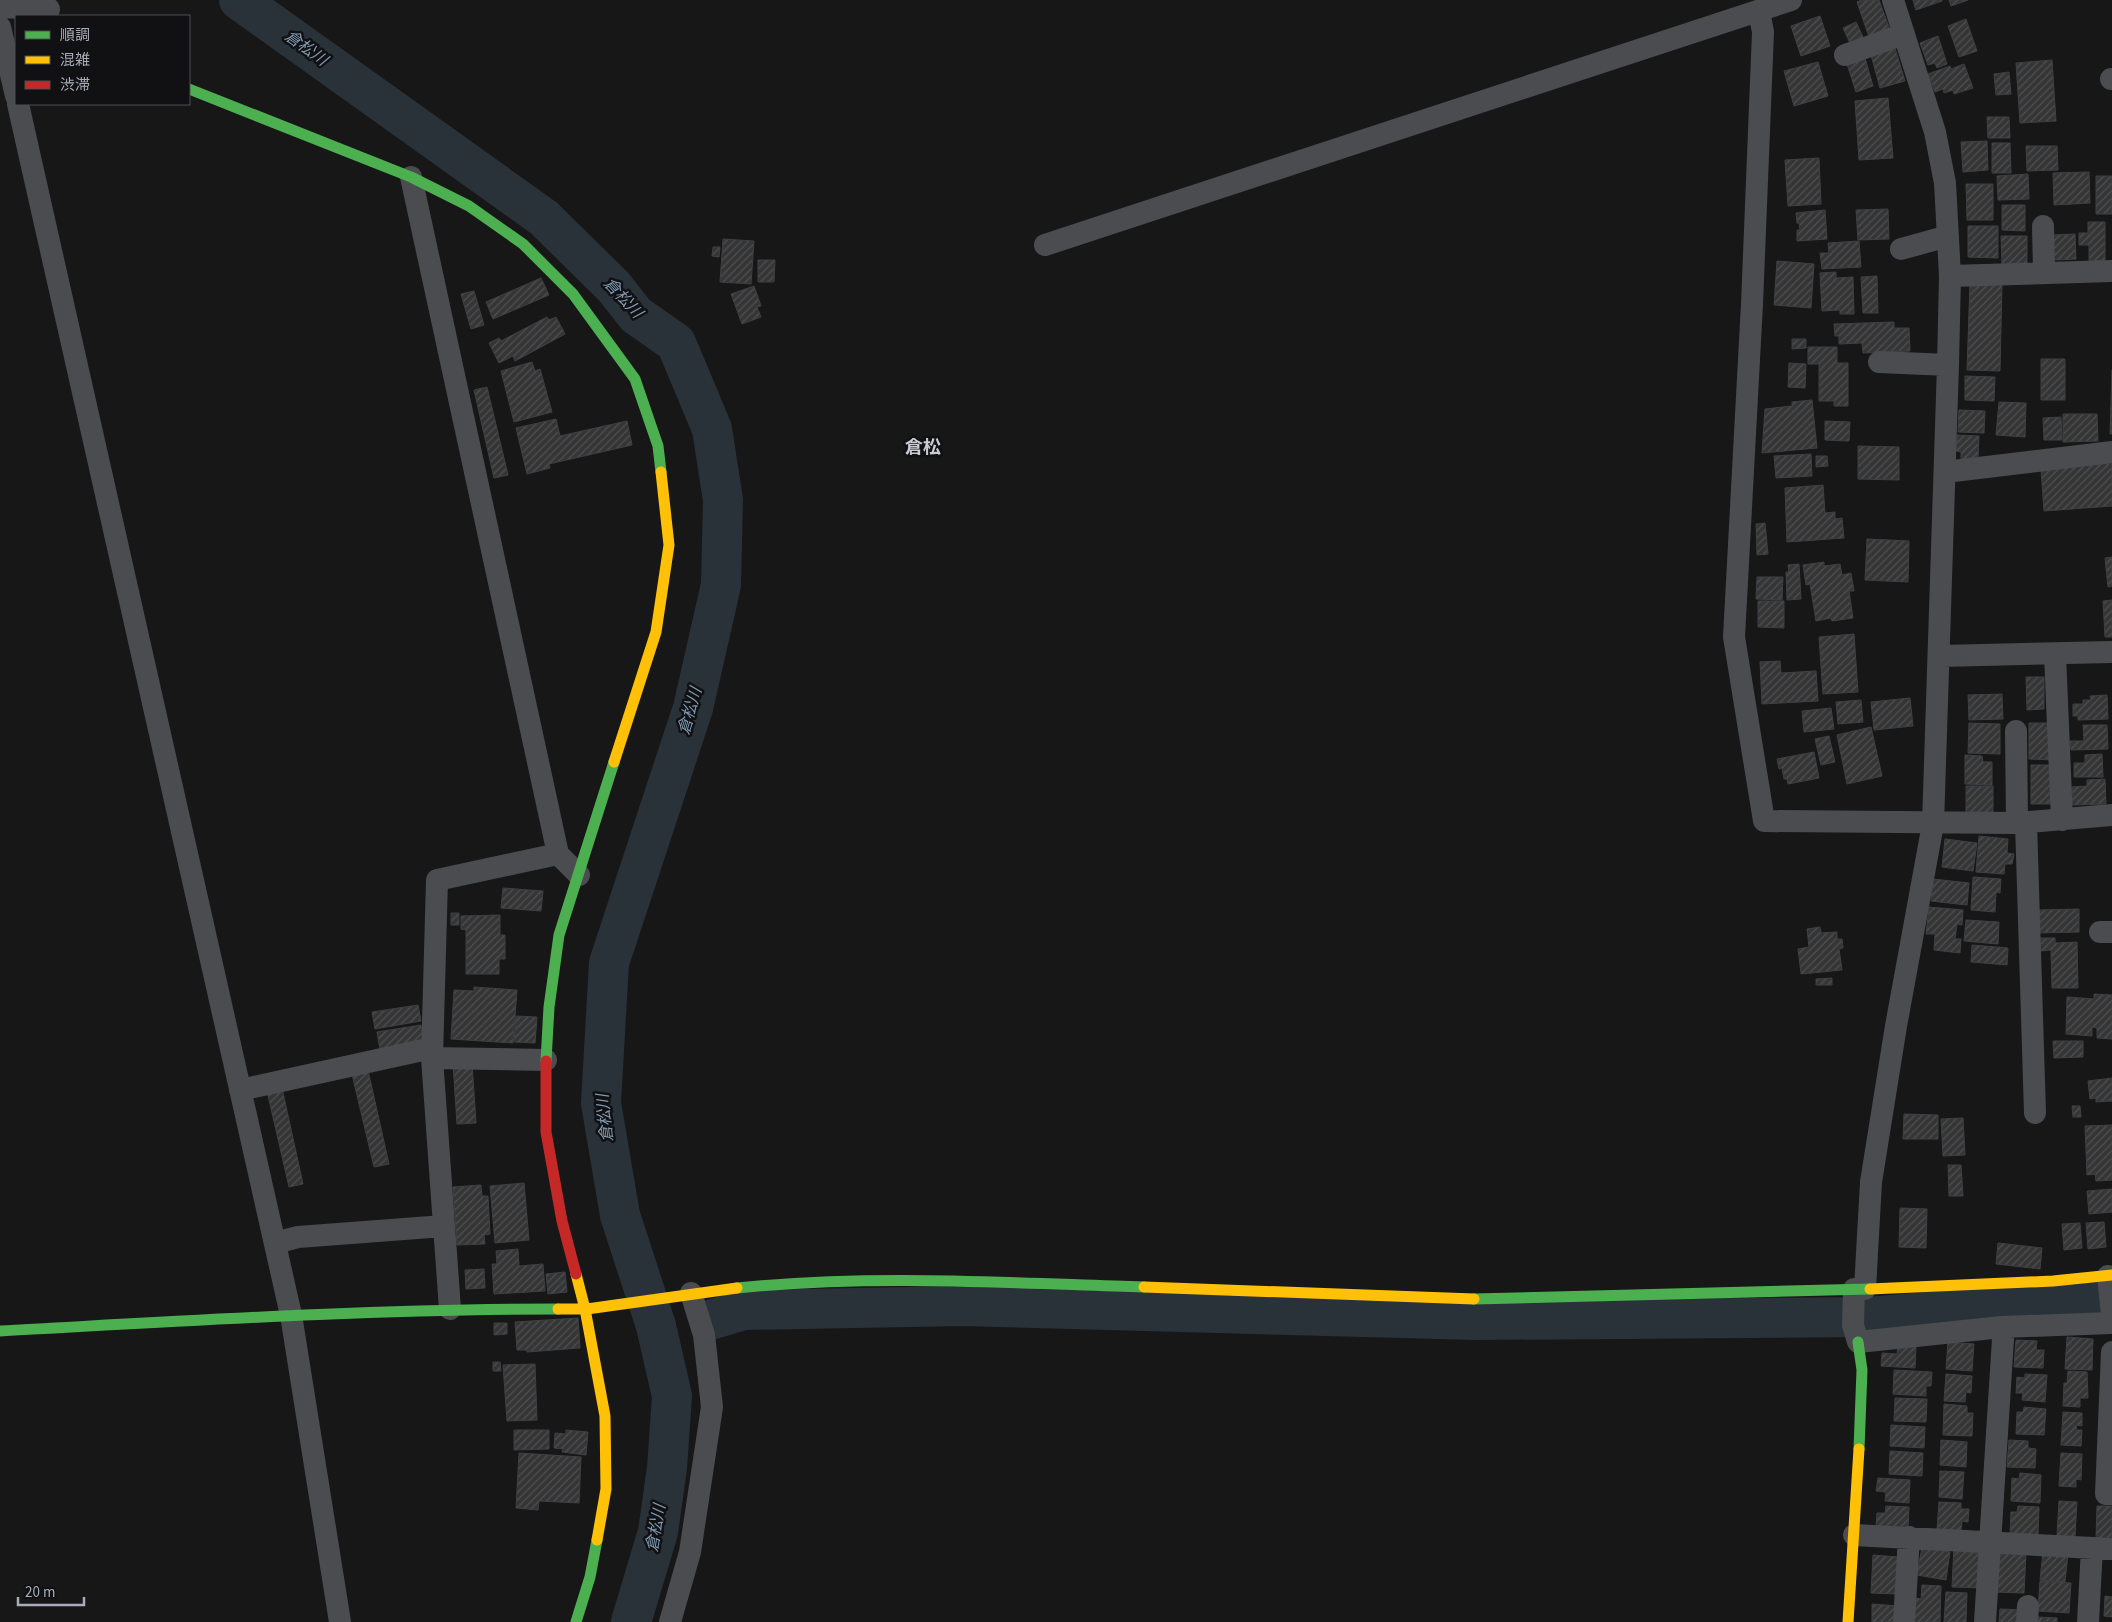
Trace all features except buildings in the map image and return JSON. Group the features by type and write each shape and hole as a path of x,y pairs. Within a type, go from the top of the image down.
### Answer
{"street":[{"path":"1045,245 1791,0"},
{"path":"1848,1622 1862,1398 1862,1370 1855,1334 1857,1294 1871,1182 1896,1026 1933,824 1940,656 1950,276 1945,183 1935,132 1893,0"},
{"path":"0,6 52,8"},
{"path":"1759,11 1763,32 1734,637 1764,820 1933,824 2021,823 2112,815"},
{"path":"0,27 15,92"},
{"path":"1845,55 1904,34"},
{"path":"190,89 411,177 469,206 523,244 573,294 635,379 658,446 669,545 656,632 559,935 549,1007 546,1060 546,1132 562,1221 586,1309 605,1416 606,1488 590,1577 576,1622"},
{"path":"18,105 290,1315 340,1622"},
{"path":"411,177 558,854 578,875"},
{"path":"2042,226 2044,272"},
{"path":"1901,249 1948,236"},
{"path":"1950,276 2112,271"},
{"path":"1878,362 1948,365"},
{"path":"1945,472 2112,452"},
{"path":"1940,656 2112,652"},
{"path":"2055,654 2062,820"},
{"path":"2016,731 2036,1112"},
{"path":"450,1309 432,1053 437,880 558,854"},
{"path":"240,1090 432,1053 546,1060"},
{"path":"274,1243 298,1237 444,1226"},
{"path":"0,1331 290,1315 450,1309 586,1309 690,1293 783,1283 845,1281 991,1282 1483,1299 1857,1294 2053,1281 2111,1297"},
{"path":"670,1622 690,1552 712,1407 704,1335 690,1293"},
{"path":"1855,1334 2002,1328 2111,1297"},
{"path":"1985,1622 2003,1339 2002,1328"},
{"path":"2112,1352 2106,1494 2112,1494"},
{"path":"1854,1535 2102,1549 2088,1622"},
{"path":"1904,1622 1909,1537"}],"waterway":[{"name":"倉松川","path":"239,0 544,218 614,287 636,315 676,343 712,429 723,500 721,585 693,708 609,963 601,1103 620,1215 656,1326 672,1396 667,1468 658,1532 631,1622"},
{"path":"710,1320 743,1310 962,1306 1476,1320 1867,1317 2112,1297"}],"traffic: fast":[{"path":"190,89 411,177 469,206 523,244 573,294 635,379 658,446 661,472"},
{"path":"546,1061 549,1007 559,935 614,762"},
{"path":"737,1288 839,1281 890,1280 1144,1287"},
{"path":"1474,1299 1870,1289"},
{"path":"0,1331 349,1313 558,1309"},
{"path":"1858,1342 1862,1370 1859,1449"},
{"path":"576,1622 590,1577 597,1540"}],"traffic: slow":[{"path":"614,762 656,632 669,545 661,472"},
{"path":"576,1274 585,1309 605,1416 606,1489 597,1540"},
{"path":"1870,1289 2053,1281 2112,1275"},
{"path":"1144,1287 1474,1299"},
{"path":"558,1309 587,1309 737,1288"},
{"path":"1848,1622 1859,1449"}],"traffic: jam":[{"path":"546,1061 546,1132 562,1221 576,1274"}],"district":[{"name":"倉松","path":"923,447"}]}
